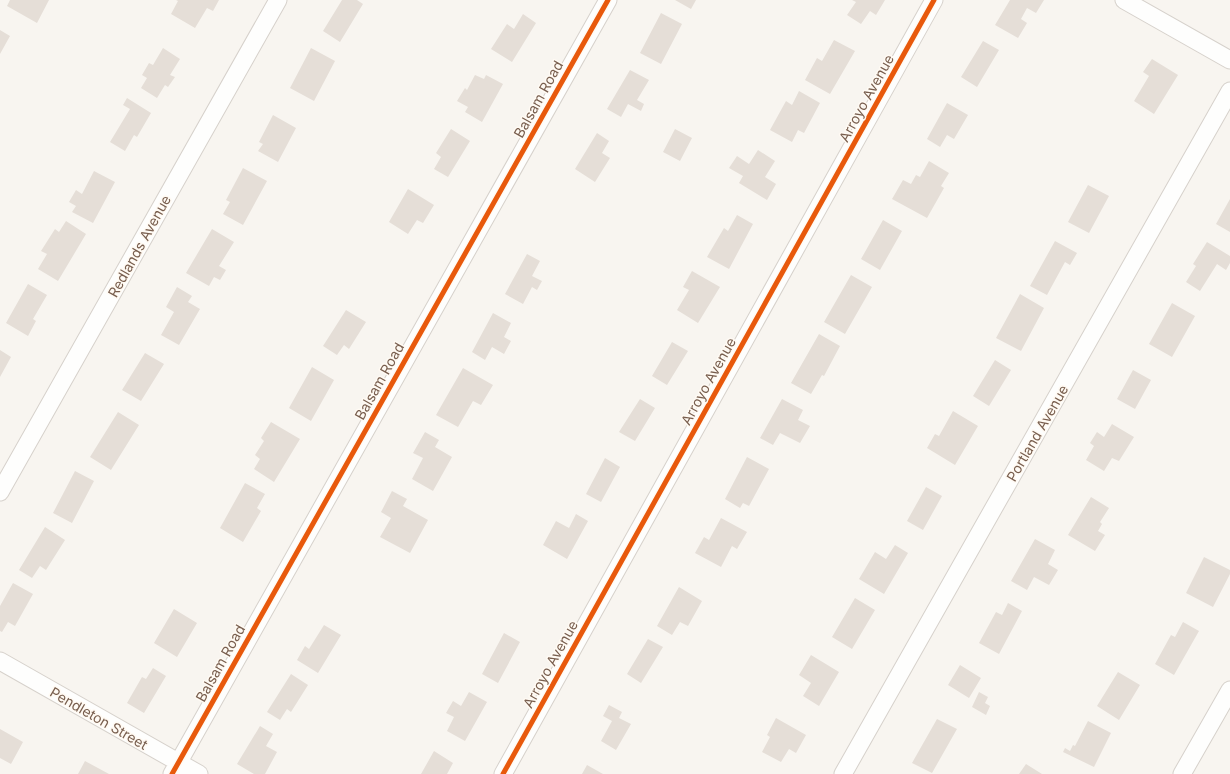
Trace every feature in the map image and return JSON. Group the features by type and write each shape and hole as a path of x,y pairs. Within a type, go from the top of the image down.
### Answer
{"street":[{"name":"Redlands Avenue","path":"0,492 278,0"},
{"name":"Balsam Road","path":"175,768 608,0"},
{"name":"Arroyo Avenue","path":"503,774 934,0"},
{"path":"1124,0 1230,60"},
{"name":"Portland Avenue","path":"843,774 1230,91"},
{"name":"Pendleton Street","path":"0,661 175,768 199,774"},
{"path":"1182,774 1230,690"}],"building":[{"path":"10,0 49,0 37,23 7,6"},
{"path":"176,0 219,0 213,11 207,8 195,28 171,14 178,1"},
{"path":"342,0 357,0 363,4 340,42 323,31"},
{"path":"675,0 696,0 691,9"},
{"path":"852,0 885,0 876,15 870,11 861,24 847,15 856,2"},
{"path":"1010,0 1044,0 1036,13 1027,8 1021,19 1027,23 1018,38 995,25"},
{"path":"661,13 682,24 661,64 640,53"},
{"path":"523,14 536,23 512,62 491,49 507,24 514,29"},
{"path":"0,30 10,36 0,54"},
{"path":"834,40 855,51 830,94 805,80 817,58 822,61"},
{"path":"983,41 999,50 977,87 961,77"},
{"path":"163,48 180,59 170,75 175,77 168,87 165,85 157,98 141,88 147,78 142,75 149,63 153,65"},
{"path":"311,48 335,61 314,101 290,88"},
{"path":"1152,59 1178,75 1154,114 1134,101 1149,76 1143,72"},
{"path":"630,70 649,80 637,100 644,104 641,111 628,104 621,117 607,109"},
{"path":"475,75 484,79 486,75 503,84 482,122 465,112 468,107 457,101 465,88 467,90"},
{"path":"799,91 820,103 804,133 798,130 792,142 770,130 786,101 792,105"},
{"path":"127,98 151,113 137,137 134,135 125,151 110,142 130,109 123,105"},
{"path":"947,103 968,115 954,139 947,135 940,147 927,139"},
{"path":"273,115 296,128 278,162 258,151 263,144 259,142"},
{"path":"451,129 470,141 448,177 434,169 441,157 436,153"},
{"path":"675,129 692,138 680,161 663,152"},
{"path":"597,133 609,141 602,153 610,158 595,182 575,169"},
{"path":"758,150 775,161 765,177 776,184 767,200 739,183 743,176 729,168 737,156 749,164"},
{"path":"929,161 949,173 941,186 944,188 927,218 892,199 903,180 911,184 916,175 920,177"},
{"path":"243,168 267,181 243,225 223,214 230,202 226,200"},
{"path":"94,171 115,182 93,223 72,212 76,206 69,202 76,190 82,194"},
{"path":"1088,185 1109,196 1089,233 1068,222"},
{"path":"408,189 434,205 423,223 417,220 408,234 389,222"},
{"path":"1230,199 1230,232 1216,224"},
{"path":"737,215 753,224 729,269 707,257 724,228 728,231"},
{"path":"883,220 902,231 880,270 861,259"},
{"path":"66,221 86,234 58,281 38,269 47,254 41,251 55,229 59,232"},
{"path":"212,229 234,242 219,266 226,270 220,280 214,277 209,286 186,273"},
{"path":"1055,241 1077,253 1070,265 1065,262 1047,295 1030,286"},
{"path":"1207,242 1230,256 1230,263 1226,270 1217,264 1200,291 1186,282 1196,266 1193,264"},
{"path":"527,254 540,261 532,276 542,281 537,290 532,287 523,304 505,294"},
{"path":"692,271 720,287 698,323 677,310 689,290 683,287"},
{"path":"851,275 872,287 845,334 824,322"},
{"path":"28,284 47,295 33,319 36,321 28,336 6,323"},
{"path":"177,287 192,296 188,302 200,309 179,345 161,335 174,312 166,307"},
{"path":"1020,294 1044,308 1021,351 996,338"},
{"path":"1172,303 1195,316 1172,357 1149,344"},
{"path":"346,310 366,322 349,349 344,345 337,355 323,346"},
{"path":"493,313 511,323 504,337 511,341 504,354 492,347 485,360 472,352"},
{"path":"819,334 840,346 824,376 822,375 811,394 791,383"},
{"path":"672,342 688,351 667,385 652,376"},
{"path":"0,350 11,357 0,377"},
{"path":"145,353 164,364 141,401 122,390"},
{"path":"995,360 1011,370 989,406 973,396"},
{"path":"312,367 334,380 311,421 289,408"},
{"path":"463,368 493,385 481,405 473,401 458,427 436,415"},
{"path":"1133,370 1151,380 1135,409 1117,399"},
{"path":"640,399 655,408 635,441 619,432"},
{"path":"782,399 803,410 798,420 810,426 800,443 780,433 773,445 760,438"},
{"path":"953,411 978,426 955,465 927,448 935,434 939,436"},
{"path":"118,412 139,425 111,470 90,457"},
{"path":"271,422 300,439 274,482 254,469 260,459 255,455 264,441 261,438"},
{"path":"1112,424 1134,437 1119,461 1112,458 1104,471 1086,460 1094,446 1090,443 1097,432 1104,437"},
{"path":"425,432 439,440 435,447 452,457 433,491 412,479 423,458 413,453"},
{"path":"747,457 769,469 749,506 743,503 740,508 725,499"},
{"path":"605,458 620,467 601,502 586,494"},
{"path":"75,471 94,481 72,523 53,513"},
{"path":"245,483 265,494 257,508 261,511 243,542 220,528"},
{"path":"926,487 942,496 923,530 907,521"},
{"path":"392,491 407,499 403,506 428,520 410,553 380,537 391,518 381,512"},
{"path":"1091,497 1109,508 1100,522 1102,524 1098,531 1105,535 1095,551 1068,535"},
{"path":"576,514 588,521 567,559 543,545 556,521 569,528"},
{"path":"721,518 747,532 737,549 732,546 721,567 695,553 704,537 709,540"},
{"path":"45,527 65,540 46,570 40,566 32,578 19,570"},
{"path":"1035,539 1055,550 1048,564 1058,570 1049,585 1034,577 1027,590 1011,581"},
{"path":"895,545 908,553 884,594 859,579 875,552 886,559"},
{"path":"1204,557 1230,570 1230,574 1213,607 1186,593"},
{"path":"13,583 33,594 15,626 8,622 2,632 0,631 0,606"},
{"path":"679,587 702,601 688,626 680,622 672,635 657,626"},
{"path":"855,598 875,610 852,649 832,637"},
{"path":"1008,603 1022,611 999,654 979,643 996,612 1002,615"},
{"path":"174,609 197,623 177,657 154,643"},
{"path":"1183,622 1199,631 1174,675 1155,664 1171,635 1175,637"},
{"path":"324,625 341,635 318,673 297,660 305,646 309,649"},
{"path":"504,633 520,642 498,683 482,674"},
{"path":"648,639 663,647 641,683 627,674"},
{"path":"811,655 839,672 819,706 803,696 811,683 799,675"},
{"path":"960,665 981,678 969,698 948,685"},
{"path":"153,668 166,676 144,713 127,703 142,677 146,679"},
{"path":"1118,672 1140,685 1119,720 1097,706"},
{"path":"291,674 308,685 291,712 287,709 280,720 267,712"},
{"path":"469,692 487,702 465,741 447,731 454,717 446,713 453,701 461,706"},
{"path":"979,692 988,697 985,703 990,706 986,715 972,707"},
{"path":"609,705 622,712 619,718 631,724 616,750 601,741 612,721 603,716"},
{"path":"776,718 806,735 796,753 789,749 781,762 762,752 770,737 767,735"},
{"path":"937,719 957,729 932,773 912,763"},
{"path":"1088,721 1111,733 1094,767 1063,752 1065,748 1070,751 1073,745 1075,746"},
{"path":"260,726 273,734 266,746 277,752 265,774 254,774 237,764"},
{"path":"0,729 23,742 11,764 0,758"},
{"path":"434,751 453,763 447,774 421,774"},
{"path":"85,761 109,774 78,774"},
{"path":"1026,764 1042,774 1019,774"},
{"path":"587,765 603,774 582,774"}],"cycle path":[{"path":"172,774 608,0"},
{"path":"503,774 934,0"}]}
